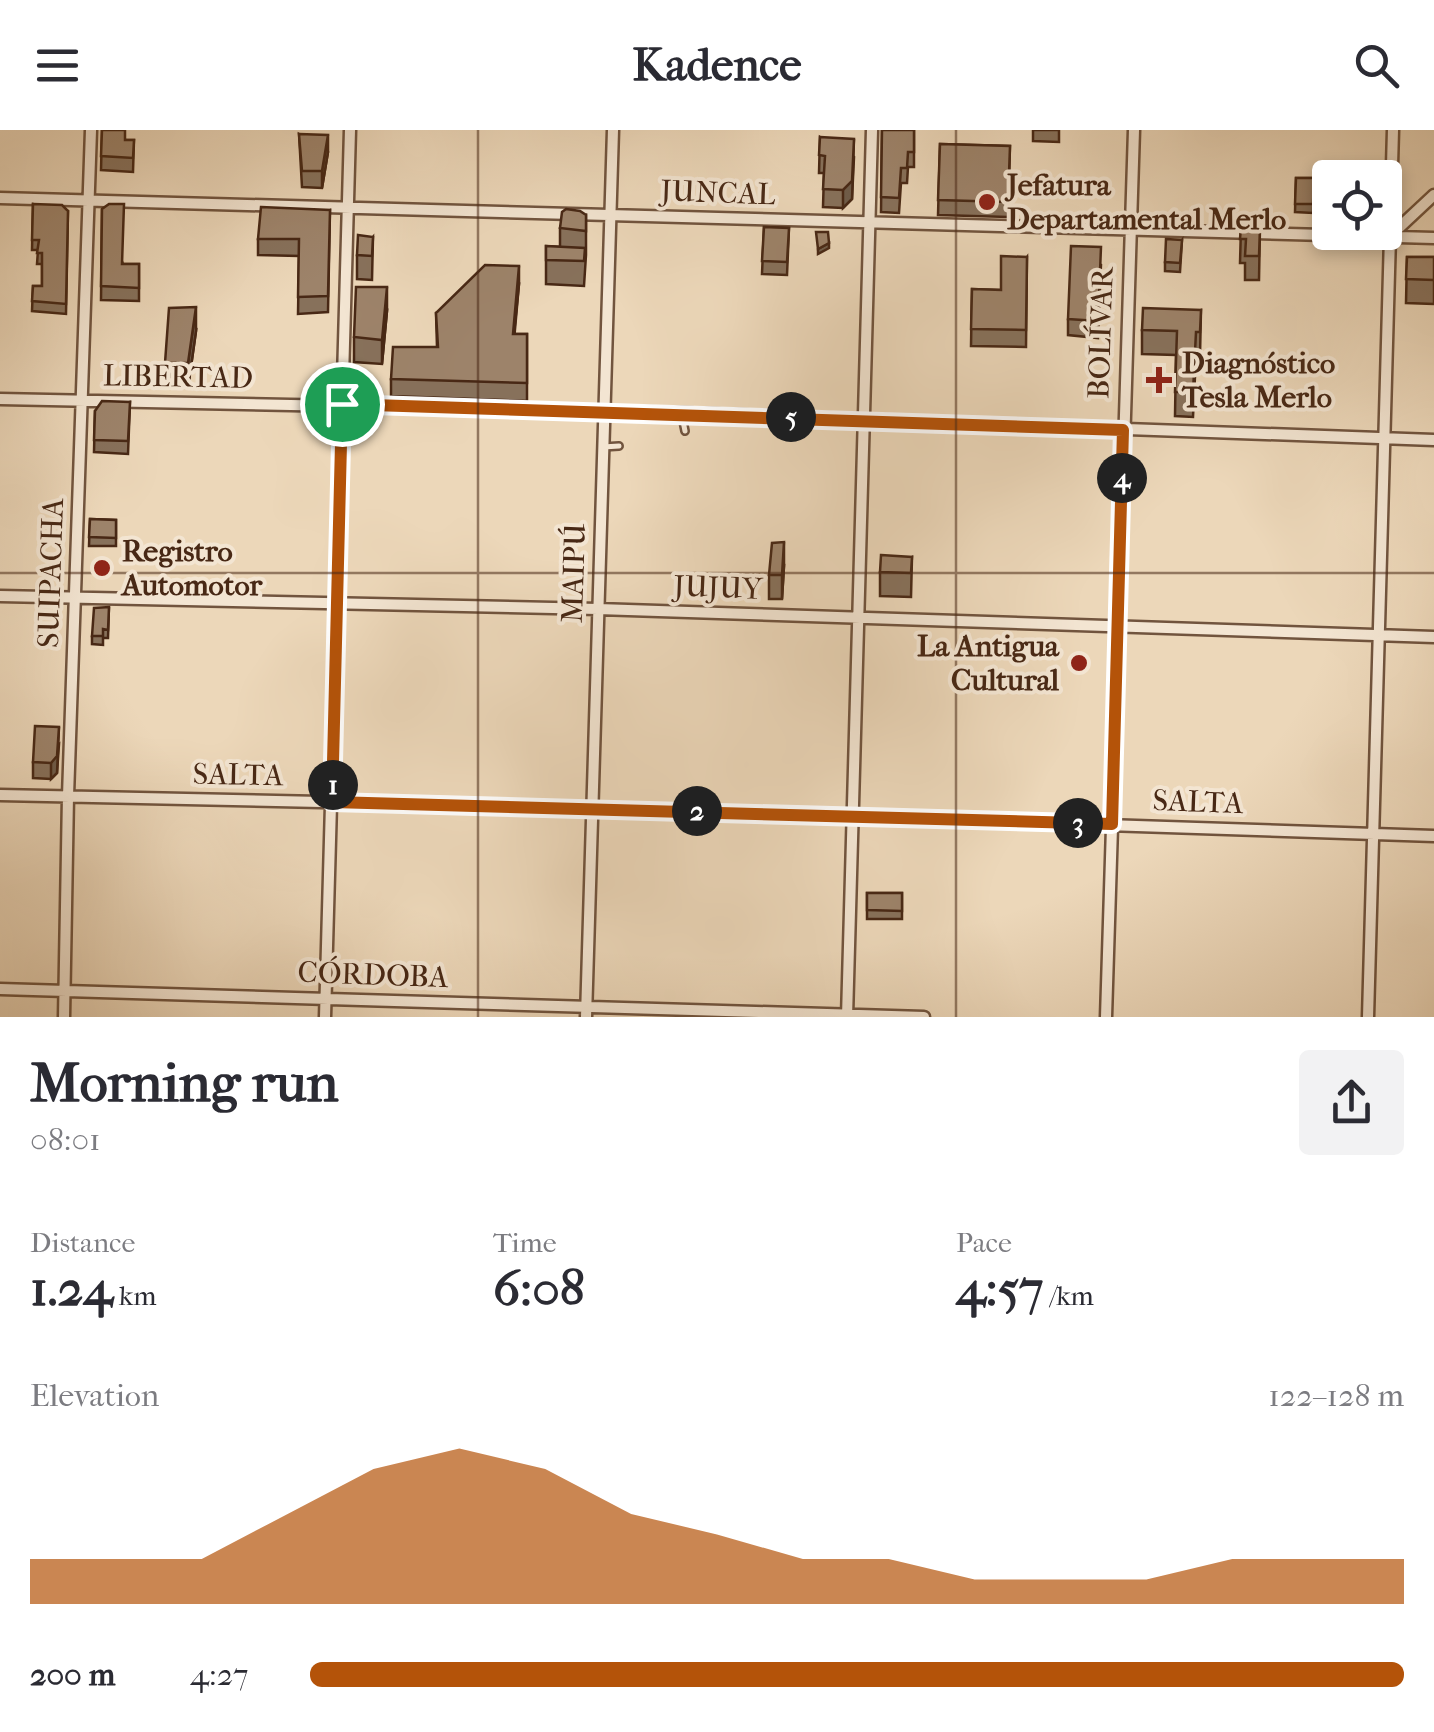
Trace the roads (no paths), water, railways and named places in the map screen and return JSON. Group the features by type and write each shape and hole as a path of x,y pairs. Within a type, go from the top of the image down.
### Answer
{"street":[{"name":"SUIPACHA","path":"64,1017 91,130"},
{"path":"325,1017 350,130"},
{"name":"MAIPÚ","path":"586,1012 613,130"},
{"path":"847,1016 872,130"},
{"name":"BOLÍVAR","path":"1106,1017 1134,130"},
{"path":"1392,160 1393,130"},
{"path":"1402,225 1434,195"},
{"name":"JUNCAL","path":"0,198 610,214 757,214 870,224 1312,236"},
{"name":"JUNCAL","path":"1402,237 1434,238"},
{"path":"1368,1017 1389,250"},
{"name":"LIBERTAD","path":"0,398 682,413 1434,440"},
{"name":"JUJUY","path":"0,596 598,609 1434,637"},
{"name":"SALTA","path":"0,795 592,808 1434,836"},
{"name":"CÓRDOBA","path":"0,990 454,1002 586,1012 924,1017"},
{"path":"454,1002 454,1017"}],"lane":[{"path":"682,413 685,431"},
{"path":"602,447 619,446"}],"place":[{"name":"Jefatura Departamental Merlo","path":"987,202"},
{"name":"Diagnóstico Tesla Merlo","path":"1159,380"},
{"name":"Registro Automotor","path":"102,568"},
{"name":"La Antigua Cultural","path":"1079,663"}]}
